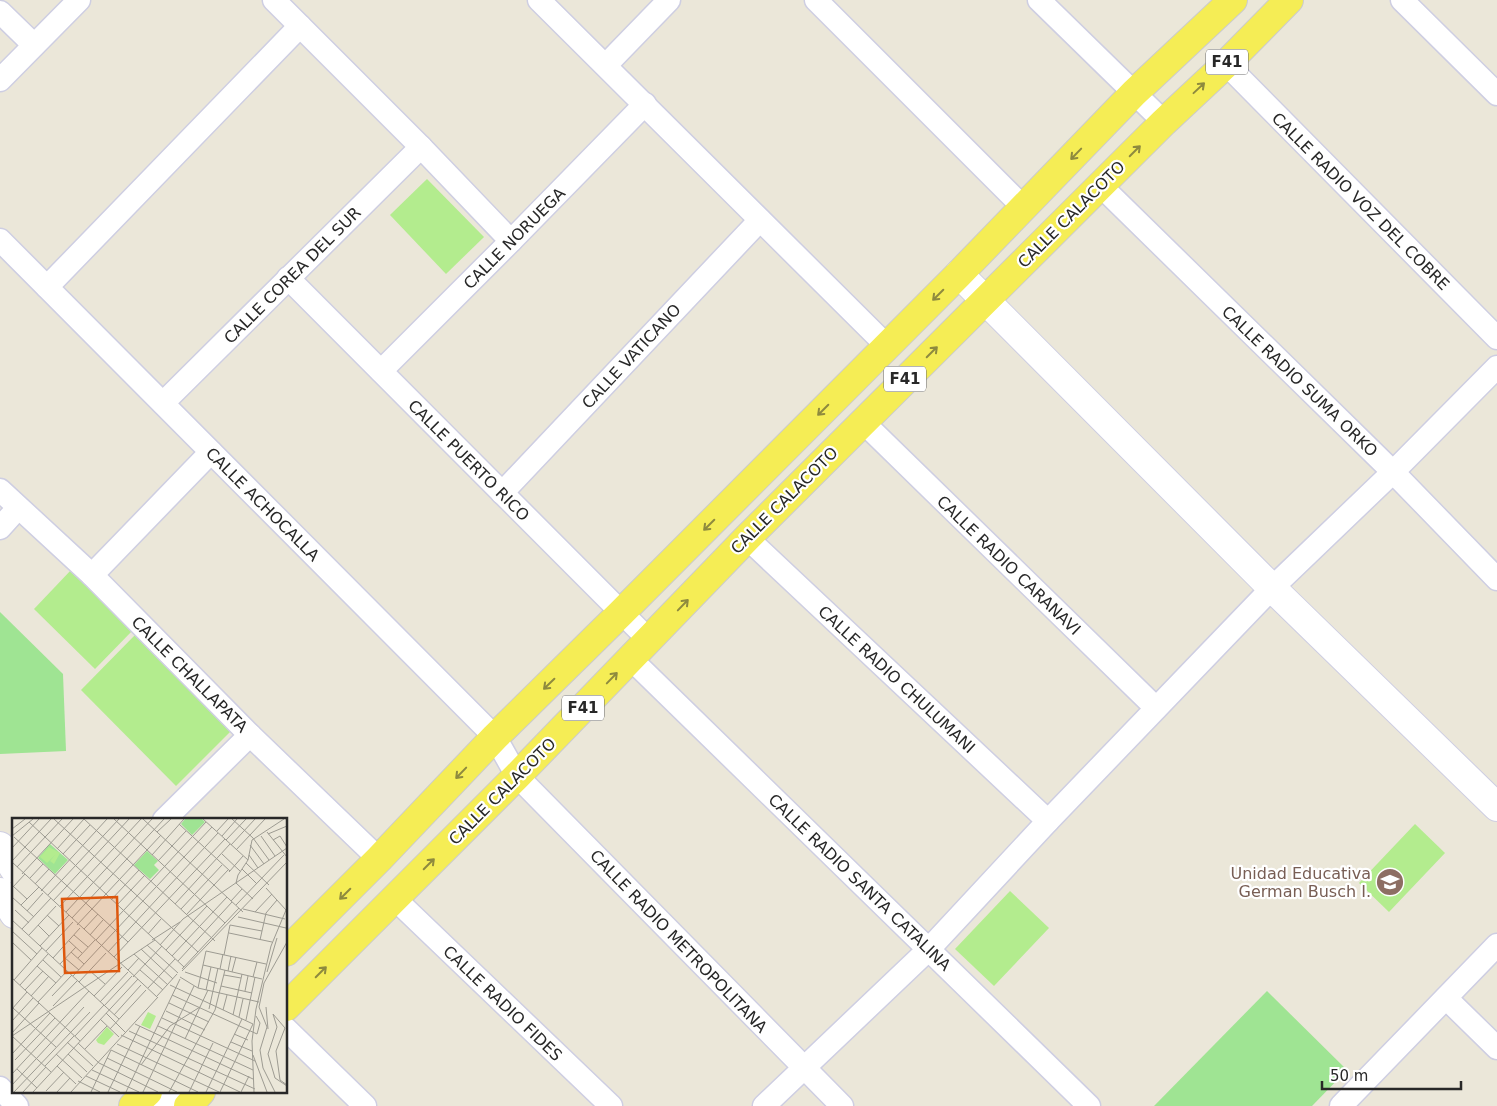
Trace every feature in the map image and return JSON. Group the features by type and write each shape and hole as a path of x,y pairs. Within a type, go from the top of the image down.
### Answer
{"main road":[{"name":"F41","path":"288,950 379,859 495,737 959,274 1134,93 1233,0"},
{"name":"CALLE CALACOTO","path":"288,1005 517,776 747,538 984,300 1289,0"},
{"path":"188,1106 199,1094"}],"street":[{"path":"0,80 79,0"},
{"path":"274,0 421,147 511,241"},
{"path":"539,0 887,346"},
{"path":"606,65 669,0"},
{"path":"816,0 1024,208"},
{"path":"1039,0 1164,122"},
{"path":"1402,0 1497,94"},
{"path":"0,12 34,45"},
{"path":"47,287 300,26"},
{"name":"CALLE RADIO VOZ DEL COBRE","path":"1226,64 1497,338"},
{"name":"CALLE NORUEGA","path":"381,371 645,104"},
{"name":"CALLE COREA DEL SUR","path":"162,403 421,147"},
{"name":"CALLE RADIO SUMA ORKO","path":"1100,185 1393,472 1497,580"},
{"name":"CALLE VATICANO","path":"502,493 760,220"},
{"name":"CALLE ACHOCALLA","path":"0,240 495,737 517,776"},
{"path":"959,274 1272,588 1497,807"},
{"name":"CALLE PUERTO RICO","path":"288,278 650,640"},
{"path":"764,1106 928,949 1272,588 1393,472 1497,367"},
{"name":"CALLE RADIO CARANAVI","path":"863,422 1156,708"},
{"path":"92,575 211,452"},
{"name":"CALLE CHALLAPATA","path":"0,490 92,575 250,735 379,859"},
{"path":"0,528 18,508"},
{"name":"CALLE RADIO CHULUMANI","path":"747,538 1048,821"},
{"name":"CALLE RADIO SANTA CATALINA","path":"631,659 1089,1106"},
{"path":"166,818 250,735"},
{"name":"CALLE RADIO METROPOLITANA","path":"517,776 842,1106"},
{"path":"0,846 12,866"},
{"path":"0,892 12,911"},
{"name":"CALLE RADIO FIDES","path":"395,899 612,1106"},
{"path":"1341,1106 1497,945"},
{"path":"1446,998 1497,1048"},
{"path":"288,1031 365,1106"},
{"path":"0,1088 17,1106"},
{"path":"140,1099 174,1106"}],"green space":[{"path":"427,179 484,237 446,274 390,215"},
{"path":"72,569 133,630 95,669 34,609"},
{"path":"0,612 63,674 66,751 0,754"},
{"path":"136,634 232,730 176,786 81,690"},
{"path":"1415,824 1445,853 1389,912 1359,883"},
{"path":"1010,891 1049,928 994,986 955,949"},
{"path":"1267,991 1347,1070 1312,1106 1154,1106"}],"place":[{"name":"Unidad Educativa German Busch I.","path":"1390,882"}]}
